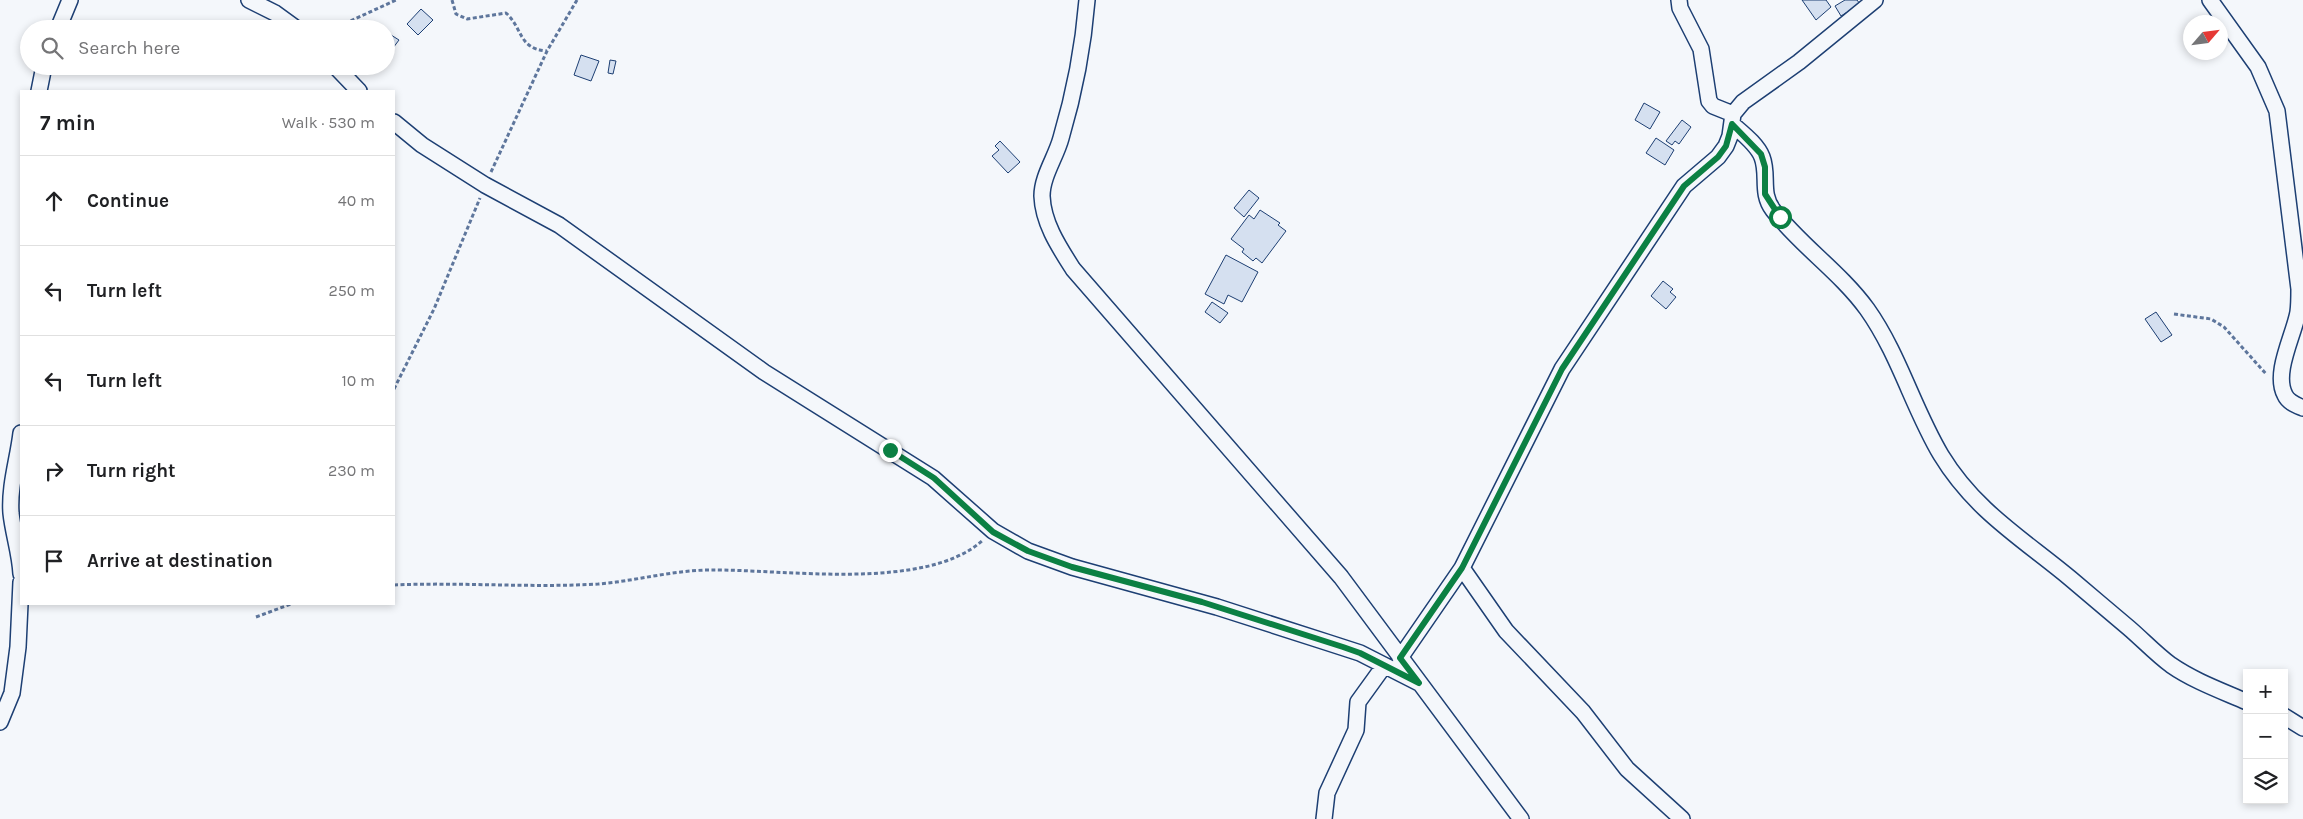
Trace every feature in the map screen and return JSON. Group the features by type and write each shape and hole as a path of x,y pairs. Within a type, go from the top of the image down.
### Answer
{"street":[{"path":"62,20 70,0"},
{"path":"249,0 285,20"},
{"path":"1086,0 1077,82 1060,144 1042,194 1046,216 1058,246 1073,269 1341,577 1521,819"},
{"path":"1679,0 1680,8 1701,49 1708,101 1733,119 1761,154 1765,167 1765,194 1772,209 1808,247 1851,287 1869,311 1894,356 1923,421 1941,455 1960,482 1976,501 2005,528 2070,578 2171,665 2191,677 2243,700"},
{"path":"1400,658 1462,568 1562,369 1684,186 1718,157 1726,146 1733,119 1743,102 1799,62 1875,0"},
{"path":"2210,0 2258,67 2278,110 2299,289 2298,312 2281,374 2285,396 2293,404 2303,408"},
{"path":"39,90 42,75"},
{"path":"343,75 357,90"},
{"path":"395,123 422,145 485,185 558,225 764,372 934,478 993,532 1028,551 1072,567 1156,589 1360,653 1419,683"},
{"path":"20,439 13,478 11,513 20,551"},
{"path":"1462,568 1506,631 1583,712 1627,769 1682,819"},
{"path":"0,722 12,693 18,647 20,604"},
{"path":"1324,819 1327,793 1356,730 1358,702 1384,666"},
{"path":"2288,719 2303,728"}],"path":[{"path":"353,20 396,0"},
{"path":"452,0 456,14 467,19 506,13 530,47 536,50 547,51"},
{"path":"395,387 434,309 485,185 547,51 577,0"},
{"path":"2174,314 2212,319 2224,327 2285,396"},
{"path":"395,584 590,584 709,570 802,574 919,569 958,558 993,532"},
{"path":"256,617 288,605"}],"building":[{"path":"1802,0 1826,0 1831,7 1816,20"},
{"path":"1845,0 1857,0 1860,4 1841,16 1835,6"},
{"path":"421,9 433,20 418,35 407,24"},
{"path":"395,38 399,40 395,45"},
{"path":"581,55 599,61 591,81 574,75"},
{"path":"610,60 616,61 613,74 608,73"},
{"path":"1644,103 1660,112 1650,129 1635,120"},
{"path":"1682,120 1691,127 1679,144 1675,141 1672,145 1666,141"},
{"path":"1656,138 1674,150 1665,165 1646,153"},
{"path":"1000,141 1020,162 1008,173 992,156 999,150 995,146"},
{"path":"1249,190 1259,198 1244,217 1234,208"},
{"path":"1260,210 1280,223 1278,225 1286,231 1262,263 1256,258 1253,261 1242,252 1244,249 1231,239 1249,215 1254,219"},
{"path":"1226,255 1258,272 1242,302 1228,295 1224,304 1205,294"},
{"path":"1663,281 1673,289 1670,292 1676,297 1666,309 1651,296"},
{"path":"1212,302 1228,313 1220,323 1205,312"},
{"path":"2156,312 2172,335 2161,342 2145,319"}],"route":[{"path":"890,450 934,478 993,532 1028,551 1072,567 1202,602 1343,647 1360,653 1419,683 1400,658 1462,568 1483,529 1548,393 1611,293 1684,186 1718,157 1726,146 1732,124 1761,154 1765,167 1765,194 1772,209 1780,217"}]}
